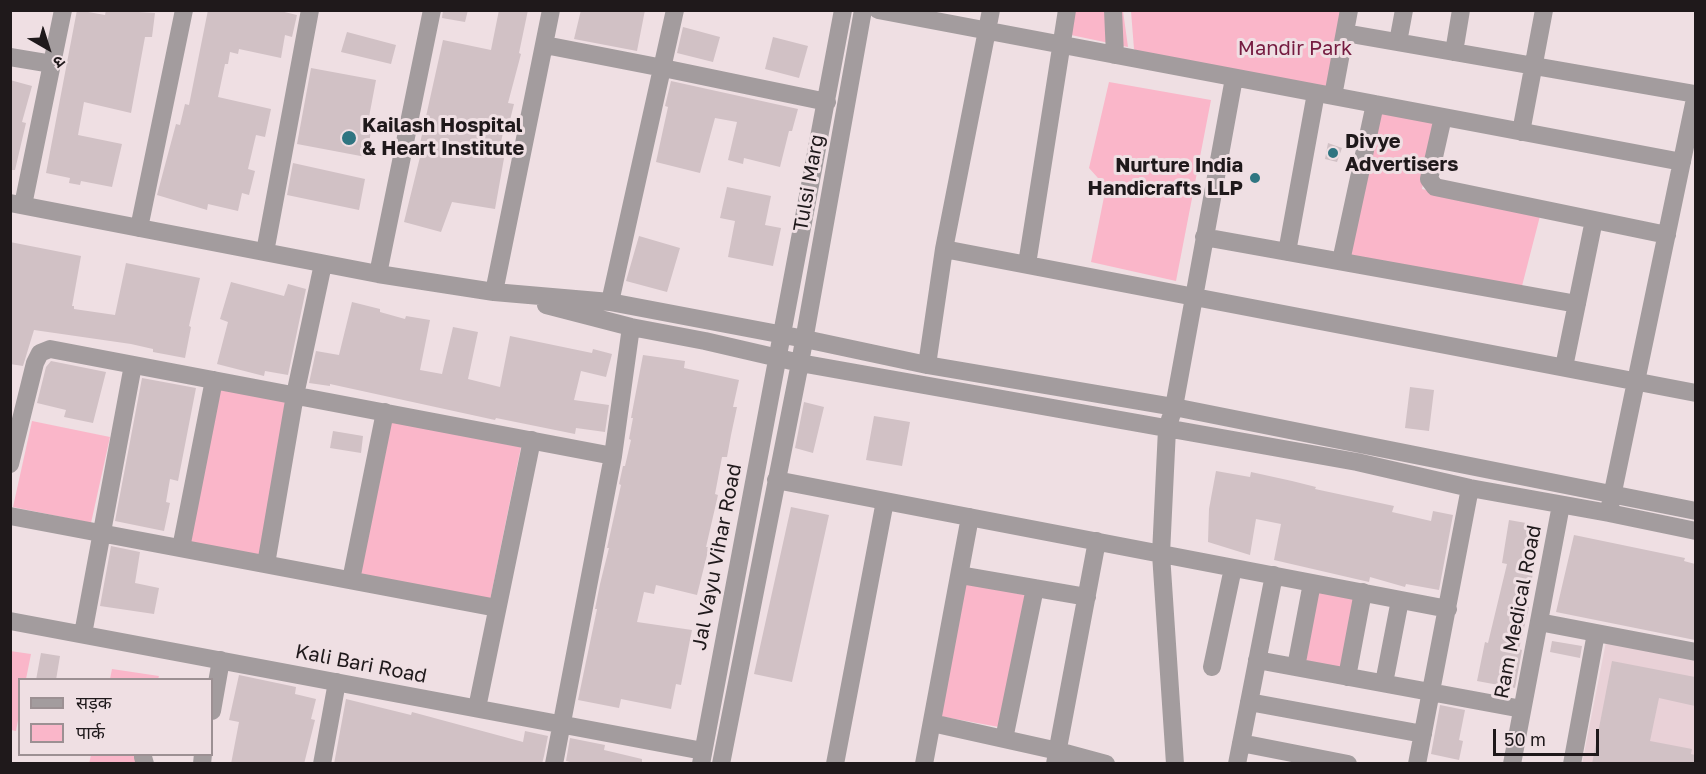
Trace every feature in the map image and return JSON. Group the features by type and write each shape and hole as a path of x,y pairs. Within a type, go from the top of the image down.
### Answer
{"street":[{"path":"63,10 17,204 378,274 494,292 610,302 781,334 927,365 1174,407 1611,504 1695,531"},
{"path":"139,228 184,10"},
{"path":"265,252 310,10"},
{"path":"378,274 432,10"},
{"path":"494,292 551,10"},
{"path":"610,302 675,10"},
{"name":"Tulsi Marg","path":"777,358 843,10"},
{"name":"Tulsi Marg","path":"800,363 863,10"},
{"path":"878,10 1682,162"},
{"path":"927,365 944,249 991,10"},
{"path":"1027,264 1067,10"},
{"path":"1113,10 1115,56"},
{"path":"1287,252 1324,95 1345,33 1349,10"},
{"path":"1398,42 1404,10"},
{"path":"1454,52 1461,10"},
{"path":"1521,132 1544,10"},
{"path":"1345,33 1695,94 1611,504"},
{"path":"545,45 826,102"},
{"path":"10,57 52,64"},
{"path":"1176,764 1161,554 1167,429 1174,407 1234,78"},
{"path":"1341,261 1375,104"},
{"path":"1443,117 1430,179 1435,187 1667,235"},
{"path":"1564,368 1594,219"},
{"path":"1204,237 1577,304"},
{"path":"944,249 1695,393"},
{"path":"266,564 295,395 323,264"},
{"path":"494,292 631,327 800,363 1356,462 1470,488 1561,505 1611,504 1695,511"},
{"path":"705,341 710,321"},
{"path":"554,764 613,456 631,327"},
{"path":"10,464 35,363 40,353 50,349 613,456"},
{"name":"Jal Vayu Vihar Road","path":"702,757 777,358"},
{"path":"721,764 800,363"},
{"path":"83,634 133,364"},
{"path":"181,548 214,380"},
{"path":"351,580 385,412"},
{"path":"477,708 532,440"},
{"path":"776,480 1448,609"},
{"path":"1418,764 1470,488"},
{"path":"835,764 885,501"},
{"name":"Ram Medical Road","path":"1512,764 1561,505"},
{"path":"10,516 498,608"},
{"path":"924,764 970,518"},
{"path":"1057,757 1097,542"},
{"path":"1212,667 1233,568"},
{"path":"960,575 1086,597"},
{"path":"1237,764 1274,575"},
{"path":"1296,668 1312,583"},
{"path":"1004,739 1035,588"},
{"path":"1347,677 1363,592"},
{"path":"1383,683 1400,600"},
{"name":"Kali Bari Road","path":"10,621 477,708 702,757"},
{"path":"1539,622 1695,652"},
{"path":"1572,764 1596,633"},
{"path":"213,705 221,660"},
{"path":"1257,660 1522,709"},
{"path":"322,764 337,682"},
{"path":"1249,702 1423,734"},
{"path":"932,723 1004,739 1057,757 1106,764"},
{"path":"1241,743 1328,762 1348,764"}],"shaded area":[{"path":"1606,642 1695,660 1695,763 1582,764"}],"green space":[{"path":"1075,11 1123,11 1128,47 1071,35"},
{"name":"Mandir Park","path":"1131,11 1348,11 1333,96 1150,61 1134,49"},
{"path":"1109,82 1211,100 1176,281 1091,262 1106,187 1089,168"},
{"path":"1380,113 1435,123 1422,189 1540,216 1522,286 1350,257"},
{"path":"219,387 289,400 259,555 190,543"},
{"path":"32,421 110,437 91,523 13,507"},
{"path":"386,421 521,447 490,600 355,573"},
{"path":"966,583 1025,595 999,727 939,716"},
{"path":"1317,589 1356,597 1343,669 1303,662"},
{"path":"10,651 31,654 26,678 18,678 18,720 16,731 11,730"},
{"path":"112,669 159,676 158,678 110,678"},
{"path":"91,756 138,756 136,763 89,764"}],"building":[{"path":"77,10 105,15 106,10 155,13 152,37 145,37 131,113 84,102 78,135 122,144 112,187 81,181 80,185 69,183 70,178 46,173"},
{"path":"208,10 276,10 297,15 292,37 285,35 281,58 239,49 238,54 230,52 228,64 225,64 218,97 271,109 265,137 256,135 248,169 255,171 249,195 242,193 238,211 208,204 207,210 157,195 176,124 180,125 185,104 189,105"},
{"path":"443,10 468,10 465,22 442,18"},
{"path":"499,10 528,10 519,53 521,54 508,103 514,104 509,124 505,123 500,147 506,147 495,209 452,202 441,232 404,222 420,157 417,157 443,40 491,50"},
{"path":"581,10 645,10 637,51 574,39"},
{"path":"683,27 720,37 713,62 677,53"},
{"path":"347,32 396,45 391,64 341,52"},
{"path":"773,37 808,46 799,78 765,69"},
{"path":"311,68 376,80 369,117 374,117 366,157 297,144"},
{"path":"10,80 32,86 22,122 26,123 15,170 10,170"},
{"path":"671,81 798,109 792,131 789,131 780,167 744,158 743,164 728,160 737,122 715,118 700,173 656,162"},
{"name":"Divye Advertisers","path":"1328,143 1342,148 1337,162 1325,159"},
{"path":"293,163 365,179 359,210 287,195"},
{"path":"727,187 771,196 765,225 781,228 773,266 728,257 735,221 720,218"},
{"path":"639,236 680,248 667,292 626,281"},
{"path":"10,242 81,256 72,306 74,309 115,315 126,263 200,278 189,326 191,327 185,358 153,352 153,349 131,344 34,330 23,366 10,364"},
{"path":"231,282 284,296 288,284 306,289 288,375 265,371 264,376 217,364 228,322 220,319"},
{"path":"352,302 380,309 380,312 405,319 406,316 430,320 420,370 442,374 453,327 478,332 468,379 500,387 510,336 592,353 593,349 612,354 606,377 581,371 574,400 609,405 605,432 576,428 575,434 496,418 495,420 330,384 330,386 309,383 316,351 339,355"},
{"path":"643,355 685,361 684,368 739,380 733,407 737,407 727,457 722,457 715,494 718,495 706,547 709,547 697,595 656,585 654,594 644,592 637,622 692,630 681,685 676,684 671,709 621,699 619,708 578,700 621,485 619,484 631,440 629,439 633,418 631,418"},
{"path":"51,361 106,372 93,423 64,417 66,410 37,403 46,367"},
{"path":"142,378 196,388 178,481 170,479 166,502 170,503 164,531 115,521"},
{"path":"1410,387 1434,390 1429,431 1405,428"},
{"path":"804,402 824,407 813,453 795,448"},
{"path":"874,416 910,422 902,466 866,460"},
{"path":"333,431 363,436 361,453 330,448"},
{"path":"1216,471 1250,477 1251,472 1292,481 1316,487 1315,489 1394,506 1392,512 1431,521 1433,511 1453,515 1439,590 1406,584 1405,587 1370,577 1369,582 1274,560 1281,524 1256,519 1250,555 1208,542 1209,509"},
{"path":"791,507 829,515 792,682 754,674"},
{"path":"1509,520 1543,526 1526,607 1529,607 1519,649 1522,650 1515,688 1477,681 1485,642 1488,643 1507,564 1502,563"},
{"path":"1574,535 1685,558 1684,561 1695,564 1695,640 1556,612"},
{"path":"111,546 140,552 135,583 159,588 154,614 100,606"},
{"path":"1552,641 1582,646 1580,658 1550,652"},
{"path":"41,653 60,656 56,678 36,678"},
{"path":"1612,661 1695,677 1695,706 1659,698 1650,741 1692,749 1691,754 1695,755 1695,764 1592,764"},
{"path":"239,675 296,687 295,694 316,699 311,719 315,720 304,764 231,764 239,722 229,720"},
{"path":"346,699 411,715 412,712 523,742 525,731 548,736 542,764 334,764"},
{"path":"1440,705 1465,710 1459,740 1463,741 1459,760 1431,754"},
{"path":"570,738 605,745 604,750 642,759 642,764 578,764 566,761"}],"place":[{"name":"Kailash Hospital & Heart Institute","path":"349,138"},
{"name":"Divye Advertisers","path":"1333,153"},
{"name":"Nurture India Handicrafts LLP","path":"1255,178"}]}
